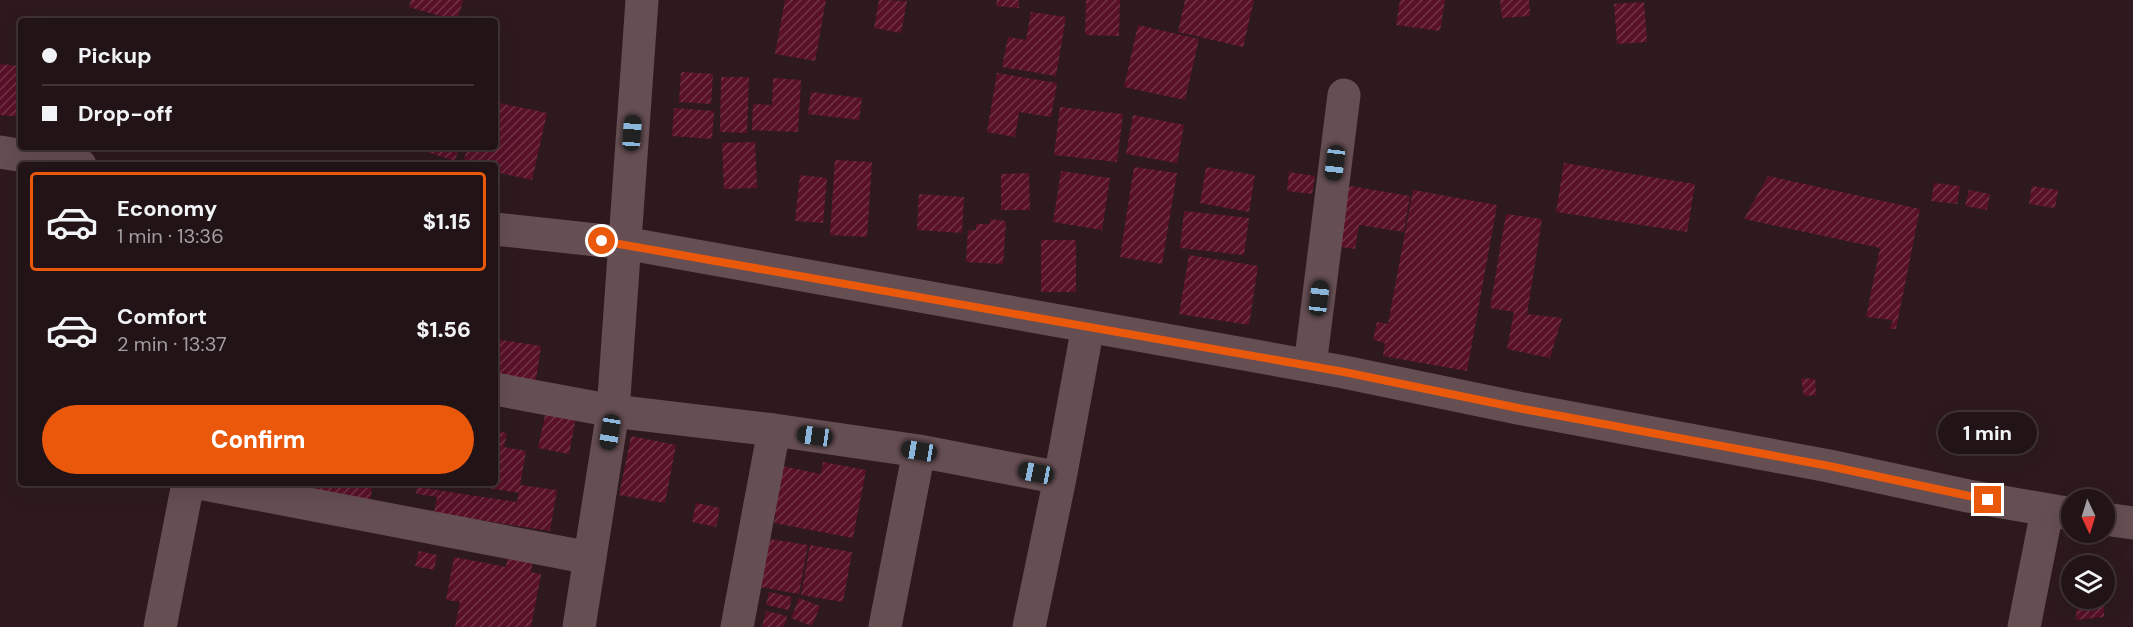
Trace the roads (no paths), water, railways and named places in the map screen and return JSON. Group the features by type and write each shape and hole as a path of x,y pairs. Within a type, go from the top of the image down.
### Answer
{"street":[{"path":"579,627 613,411 642,0"},
{"path":"1310,366 1344,95"},
{"path":"0,152 62,162"},
{"path":"498,229 624,243 1310,366 2059,512 2024,627"},
{"path":"1029,627 1088,326"},
{"path":"498,390 613,411 774,430 919,451 1059,478"},
{"path":"737,627 774,430"},
{"path":"885,627 919,451"},
{"path":"160,627 187,486"},
{"path":"215,486 590,558"},
{"path":"2115,521 2133,523"}]}
